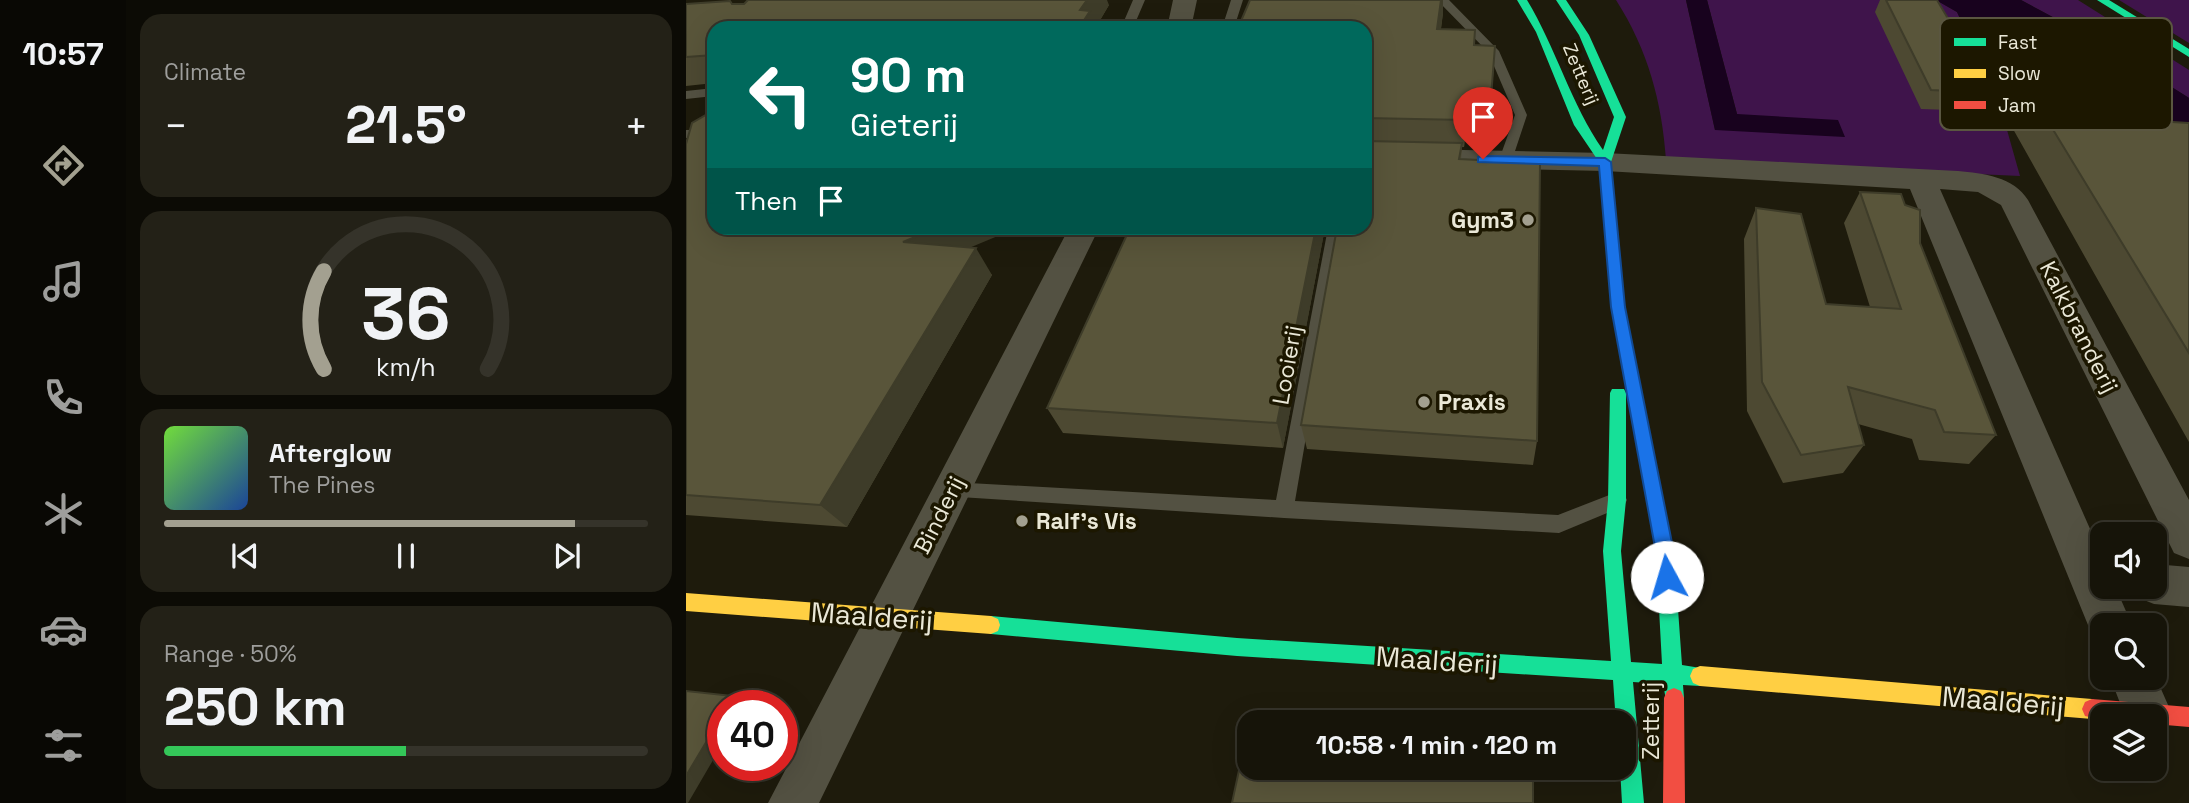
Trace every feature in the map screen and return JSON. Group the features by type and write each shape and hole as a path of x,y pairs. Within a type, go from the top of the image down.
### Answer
{"street":[{"path":"1180,21 1185,0"},
{"name":"Zetterij","path":"1522,0 1541,32 1580,125 1605,162"},
{"name":"Zetterij","path":"1561,0 1584,35 1620,117 1605,162 1618,307 1617,500 1612,551 1633,803"},
{"path":"2102,0 2131,18"},
{"path":"2172,43 2189,54"},
{"path":"1372,157 1605,162"},
{"name":"Kalkbranderij","path":"1605,162 1985,183 2002,189 2013,200 2189,540"},
{"path":"1921,180 2090,566"},
{"name":"Binderij","path":"793,803 1080,235"},
{"name":"Zetterij","path":"1618,307 1665,553 1674,674 1674,803"},
{"path":"2167,585 2189,587"},
{"name":"Maalderij","path":"686,602 888,616 1237,648 2157,703"}],"lane":[{"path":"1129,21 1139,0"},
{"path":"1230,21 1237,0"},
{"path":"1443,0 1493,51 1521,115 1506,160"},
{"path":"686,95 707,93"},
{"path":"686,134 707,133"},
{"name":"Looierij","path":"1284,510 1334,235"},
{"path":"951,490 1559,524 1617,500"}],"shaded area":[{"path":"1616,0 1686,0 1715,130 1737,114 1707,0 1936,0 1957,12 1960,18 1940,18 1940,130 2007,130 2020,176 1666,160 1657,97 1645,57"},
{"path":"1686,0 1707,0 1737,114 1838,120 1845,137 1715,130"},
{"path":"1936,0 2021,0 2055,18 1960,18 1957,12"},
{"path":"2021,0 2078,0 2107,18 2055,18"},
{"path":"2119,0 2189,0 2189,43 2172,33 2172,18 2148,18"},
{"path":"2172,59 2189,70 2189,98 2172,87"},
{"path":"2172,87 2189,98 2189,135 2172,123"}],"building":[{"path":"748,0 1087,0 1080,10 1090,11 1084,21 707,21 707,56 686,57 686,4 730,1 732,4 744,4"},
{"path":"1250,0 1441,0 1437,29 1475,30 1474,45 1495,46 1491,97 1469,96 1465,120 1372,118 1372,21 1241,21"},
{"path":"1886,0 1937,0 1948,18 1940,18 1940,90 1931,90"},
{"path":"707,114 707,235 920,235 903,242 976,248 820,505 686,495 686,144 692,123"},
{"path":"2172,122 2189,123 2189,353 2053,130 2172,130"},
{"path":"1372,141 1462,143 1459,159 1540,163 1537,441 1301,425 1336,235 1372,235"},
{"path":"1860,192 1901,194 1905,205 1920,210 1920,243 1996,435 1944,432 1935,410 1848,387 1864,445 1801,455 1762,382 1756,208 1801,214 1826,304 1901,309"},
{"path":"1127,235 1315,235 1277,423 1047,408"},
{"path":"686,691 707,693 707,741 686,776"},
{"path":"1237,780 1533,780 1533,803 1232,803"}],"traffic: fast":[{"path":"1522,0 1541,32 1580,125 1605,162"},
{"path":"1561,0 1584,35 1620,117 1605,162 1618,307 1665,553 1674,698"},
{"path":"2102,0 2131,18"},
{"path":"2172,43 2189,54"},
{"path":"1618,393 1617,500 1612,551 1633,803"},
{"path":"991,625 1237,647 1700,676"}],"traffic: slow":[{"path":"686,602 991,625"},
{"path":"1700,676 2090,709"}],"traffic: jam":[{"path":"1674,698 1674,803"},
{"path":"2167,715 2189,717"}],"place":[{"name":"Gym3","path":"1528,220"},
{"name":"Praxis","path":"1424,402"},
{"name":"Ralf's Vis","path":"1022,521"}],"route":[{"path":"1483,159 1605,162 1618,307 1665,553 1667,577"}]}
